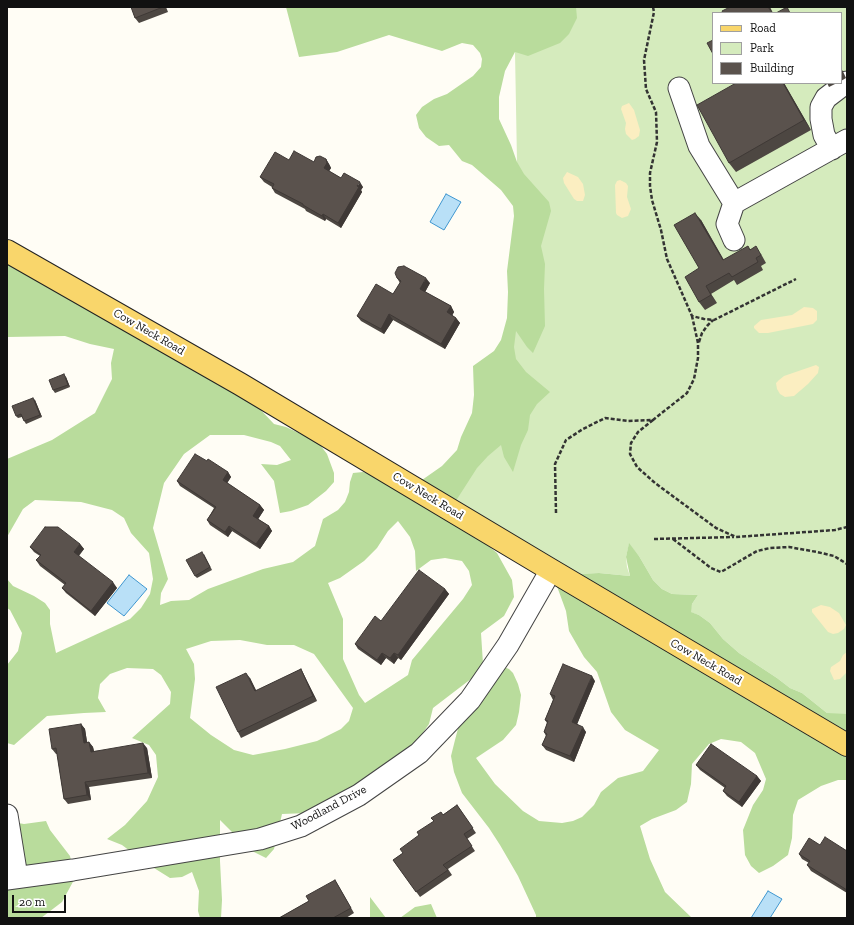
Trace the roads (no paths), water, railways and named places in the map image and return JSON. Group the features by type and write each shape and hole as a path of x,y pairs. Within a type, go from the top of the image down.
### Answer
{"main road":[{"name":"Cow Neck Road","path":"7,251 240,384 847,745"}],"street":[{"path":"734,240 727,224 734,204 839,145 824,135 821,119 821,107 826,98 847,82"},
{"path":"679,88 699,146 734,204"},
{"name":"Woodland Drive","path":"12,878 73,870 260,839 301,826 359,795 419,752 470,700 508,645 551,570"},
{"path":"7,815 12,878"}],"water":[{"path":"446,194 461,202 444,230 430,222"},
{"path":"129,575 147,589 124,616 107,603"},
{"path":"768,891 782,899 770,918 751,918"}]}
